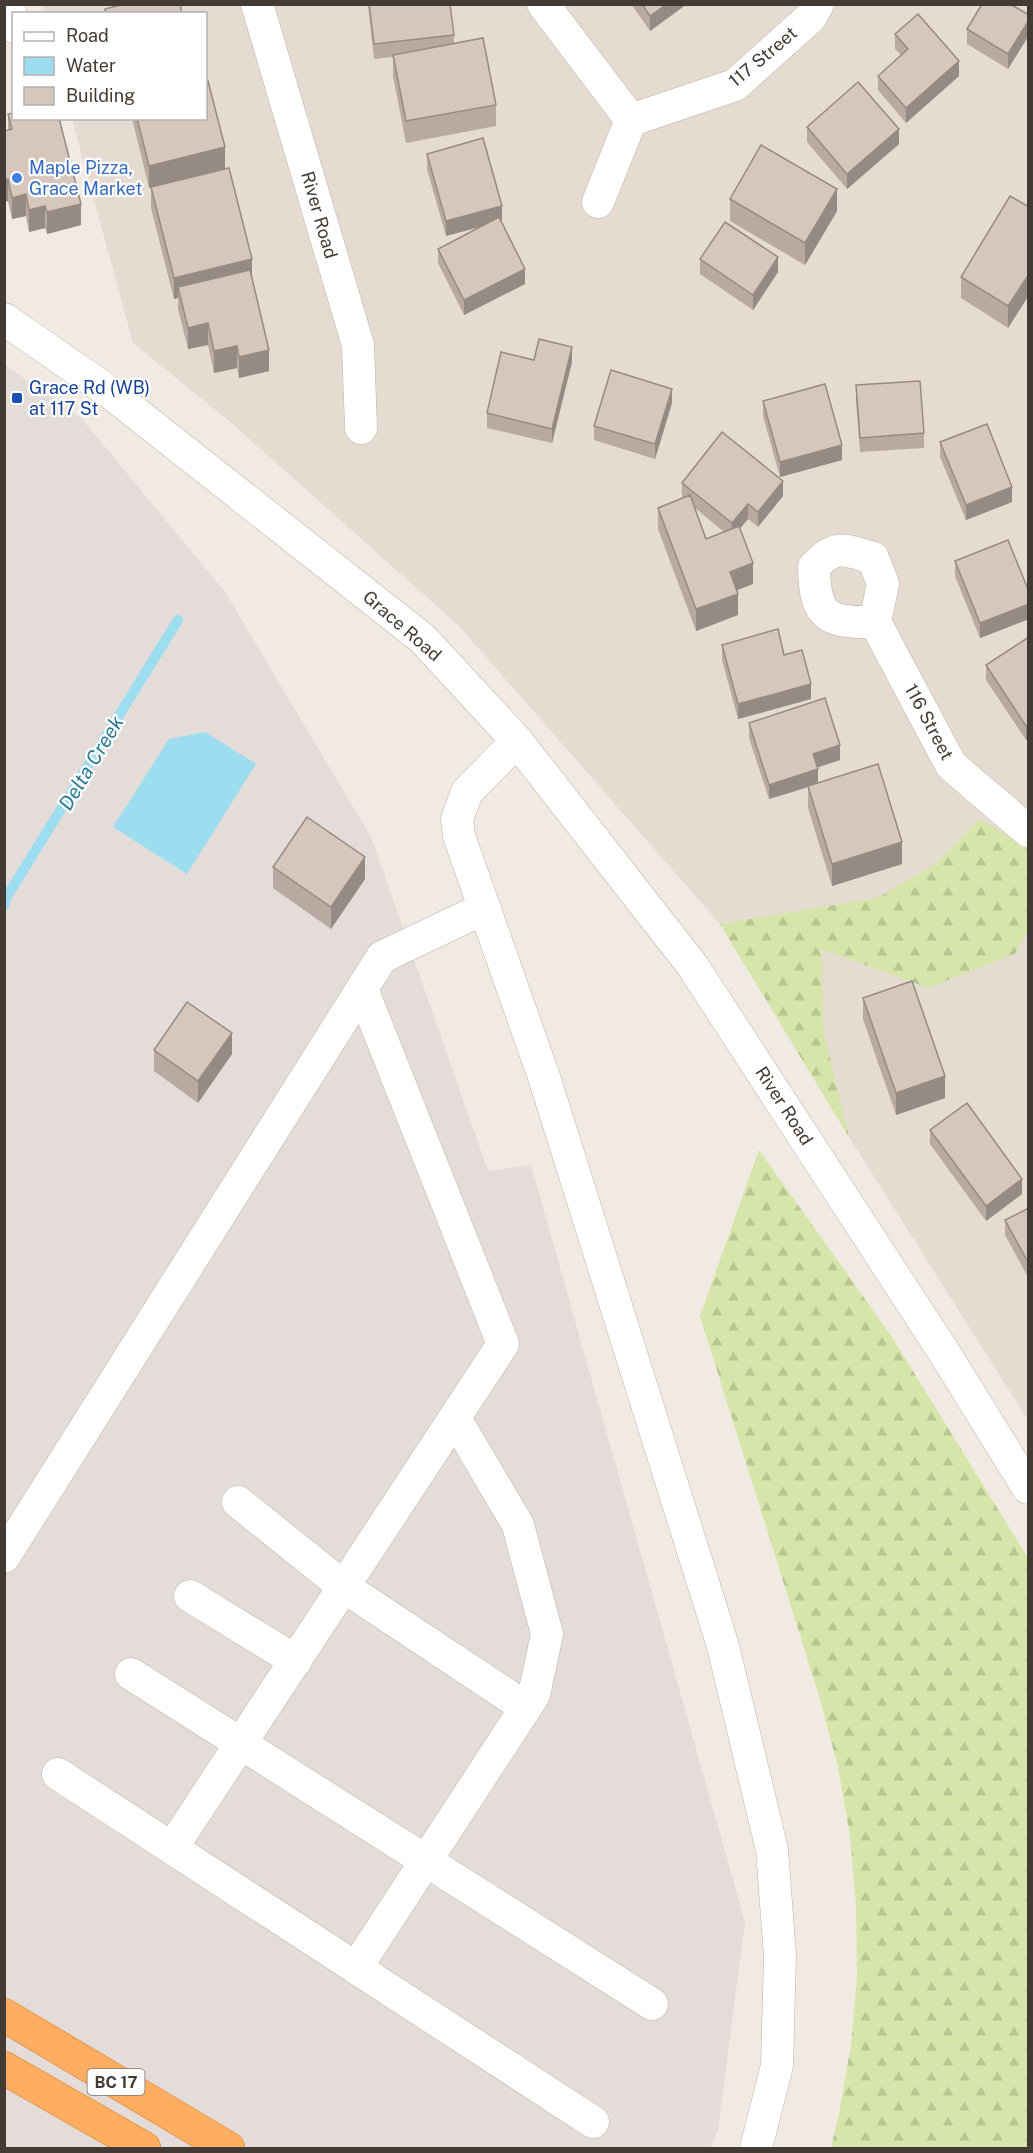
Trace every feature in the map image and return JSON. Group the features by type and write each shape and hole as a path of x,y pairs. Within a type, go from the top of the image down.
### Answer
{"highway":[{"name":"BC 17","path":"4,2015 228,2148"},
{"name":"BC 17","path":"4,2068 144,2148"}],"street":[{"path":"8,4 12,19"},
{"name":"River Road","path":"257,4 358,345 361,428"},
{"path":"543,4 631,120 598,202"},
{"name":"117 Street","path":"631,120 735,85 811,17 818,4"},
{"name":"Grace Road","path":"4,319 108,391 423,639 517,741"},
{"name":"116 Street","path":"875,622 951,765 1029,831"},
{"path":"517,741 467,792 457,819 459,836 545,1080 723,1646 771,1850 780,1956 777,2066 756,2148"},
{"name":"River Road","path":"517,741 692,965 1029,1488"},
{"path":"4,1557 382,957 485,908"},
{"path":"172,1848 503,1344 362,989"},
{"path":"356,1968 534,1695 547,1634 518,1525 455,1418"},
{"path":"237,1502 344,1587 525,1707"},
{"path":"190,1596 296,1661"},
{"path":"131,1674 652,2004"},
{"path":"58,1774 593,2122"}],"shaded area":[{"path":"42,5 1028,5 1028,1420 849,1137 720,924 458,625 229,421 133,343 72,120 207,120 207,12 44,12"},
{"path":"4,364 82,419 225,592 371,837 488,1171 531,1165 745,1922 718,2130 710,2148 5,2148"}],"green space":[{"path":"979,819 1028,848 1028,929 1016,953 928,988 822,949 823,1029 849,1137 720,924 877,898 937,863"},
{"path":"759,1150 892,1337 1028,1558 1028,2148 831,2148 851,2045 857,1976 856,1905 850,1836 838,1767 820,1699 700,1316"}],"water":[{"path":"205,732 256,764 187,874 113,827 169,739"}],"building":[{"path":"124,4 180,4 182,12 106,12 105,9"},
{"path":"369,4 450,4 454,35 374,44"},
{"path":"642,4 667,4 650,16"},
{"path":"982,4 1010,4 1029,15 1029,20 1008,54 967,29"},
{"path":"918,14 959,61 906,108 878,76 908,49 895,34"},
{"path":"483,38 496,105 406,121 393,55"},
{"path":"207,82 225,147 149,166 138,120 207,120"},
{"path":"858,82 899,129 847,174 807,127"},
{"path":"12,113 12,120 60,120 81,204 47,212 45,206 29,210 26,194 12,198 8,179 4,180 4,131 12,129 8,114"},
{"path":"483,138 502,206 446,221 427,154"},
{"path":"761,145 837,189 805,243 730,199"},
{"path":"229,168 252,259 174,278 151,187"},
{"path":"1010,196 1029,207 1029,274 1008,306 961,277"},
{"path":"499,217 525,269 464,300 438,249"},
{"path":"725,222 778,257 753,295 700,259"},
{"path":"250,270 269,350 239,357 237,346 214,351 208,323 188,328 178,287"},
{"path":"539,339 572,347 552,429 487,413 501,352 534,360"},
{"path":"611,370 672,389 655,444 594,426"},
{"path":"920,381 924,433 860,438 856,385"},
{"path":"825,384 842,445 780,462 763,401"},
{"path":"987,424 1012,487 966,505 940,442"},
{"path":"722,432 783,481 758,512 748,504 732,523 682,483"},
{"path":"690,495 706,539 739,526 753,563 730,572 738,594 696,609 658,508"},
{"path":"1008,540 1029,592 1029,604 980,623 955,561"},
{"path":"778,629 784,655 802,650 811,684 738,704 722,645"},
{"path":"1029,637 1029,724 1026,726 986,665"},
{"path":"825,698 840,745 813,754 818,769 769,785 749,723"},
{"path":"878,764 902,842 832,864 808,786"},
{"path":"307,817 365,857 331,907 273,867"},
{"path":"912,981 945,1076 896,1093 863,998"},
{"path":"187,1002 232,1033 198,1081 154,1050"},
{"path":"967,1103 1022,1179 986,1206 930,1130"},
{"path":"1029,1208 1029,1264 1005,1220"}],"waterway":[{"name":"Delta Creek","path":"4,906 6,898 178,620"}],"place":[{"name":"Maple Pizza, Grace Market","path":"17,178"},
{"name":"Grace Rd (WB) at 117 St","path":"17,398"}]}
